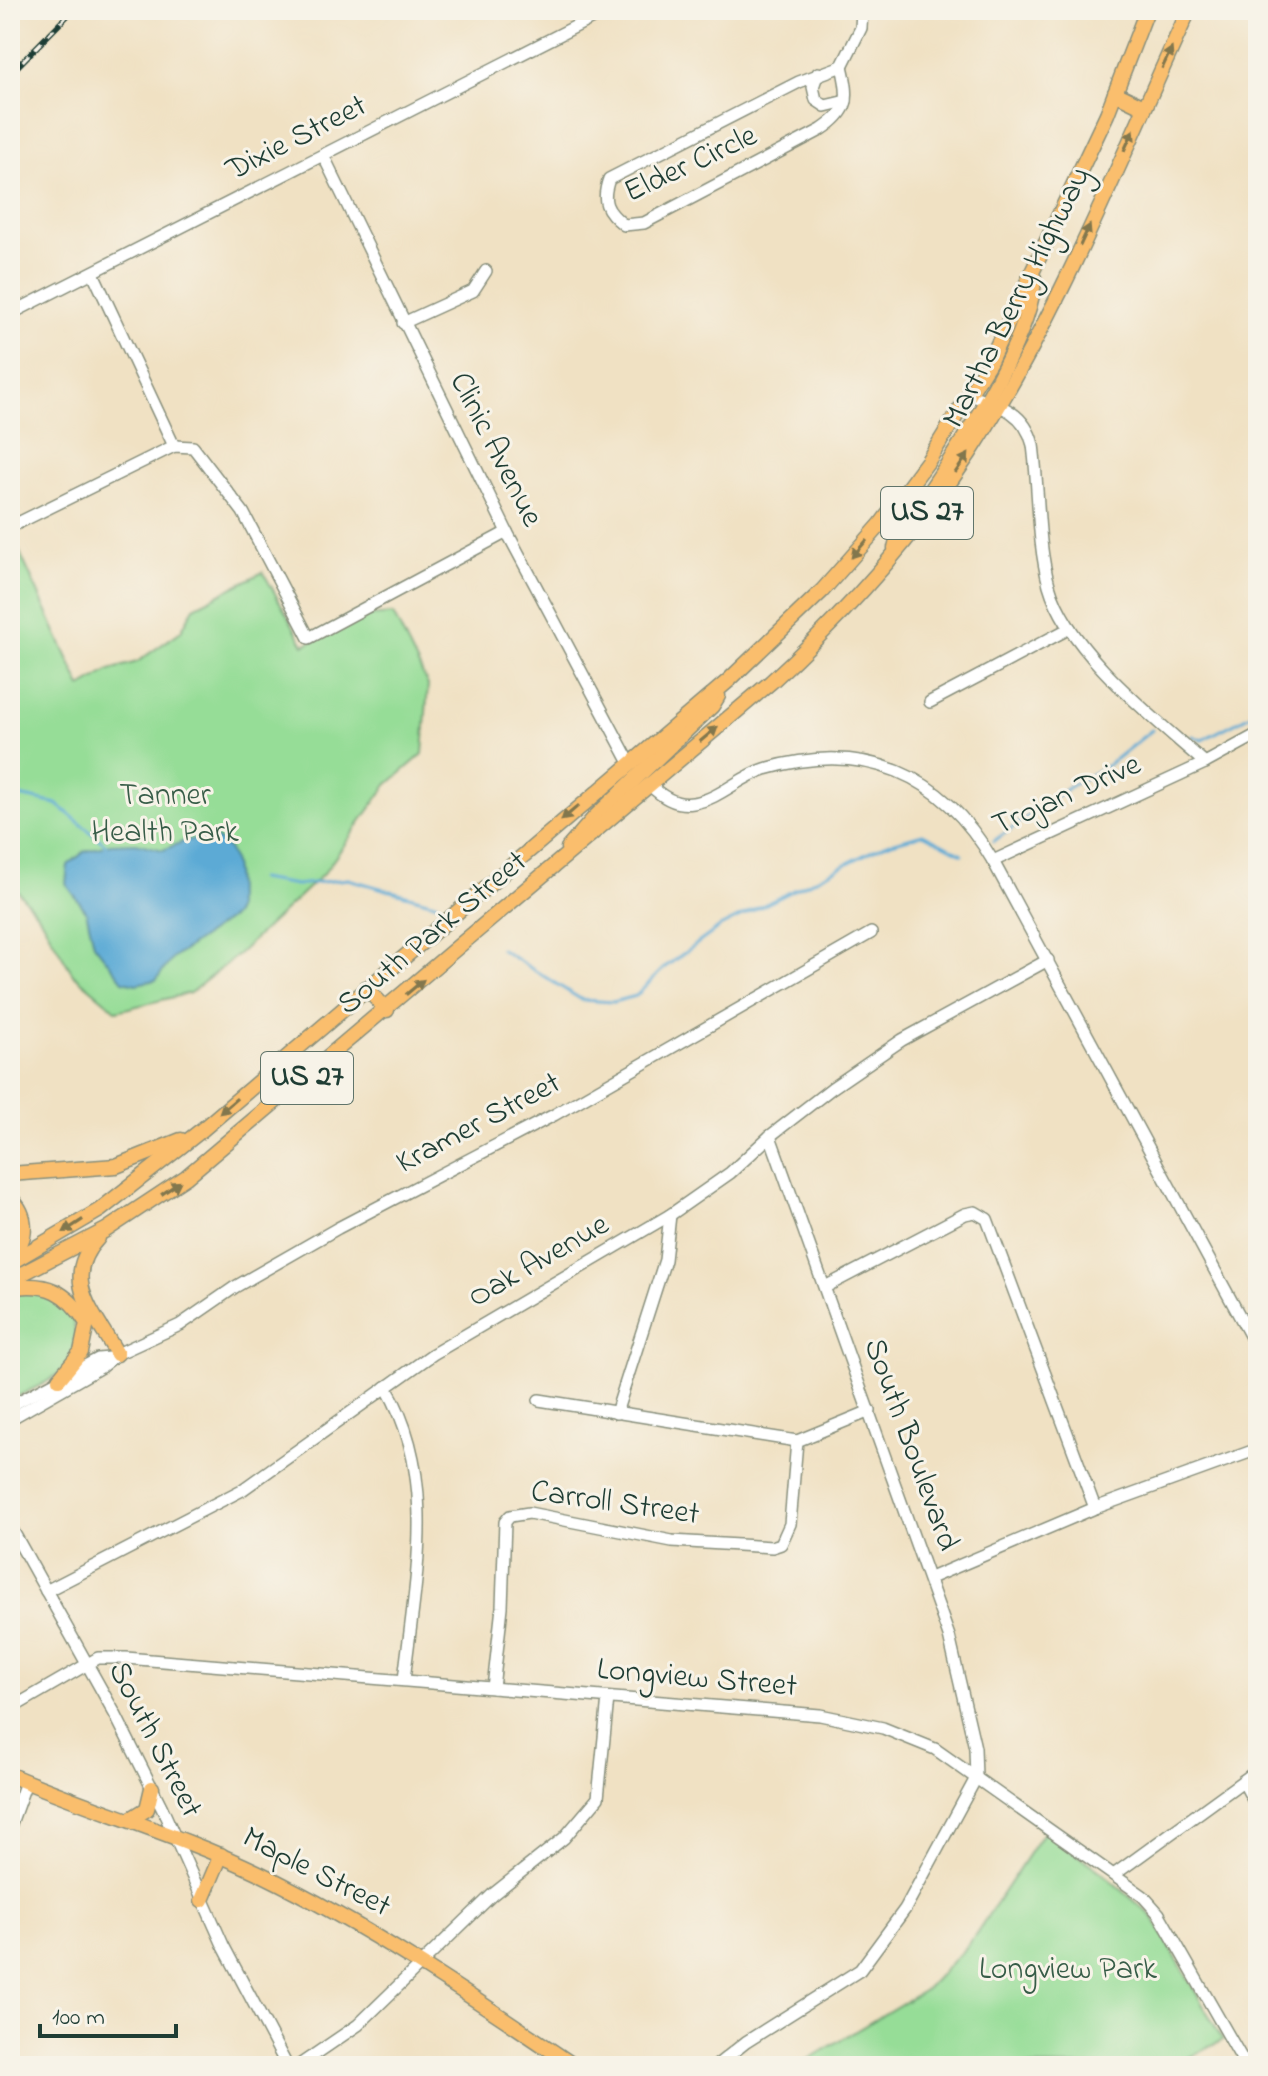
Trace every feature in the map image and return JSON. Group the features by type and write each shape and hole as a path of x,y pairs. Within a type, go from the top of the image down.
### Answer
{"main road":[{"name":"Martha Berry Highway","path":"630,763 726,683 822,591 881,524 928,461 1003,337 1115,93 1147,10"},
{"name":"Martha Berry Highway","path":"646,780 813,644 893,556 963,463 993,403 1036,338 1189,10"},
{"path":"1115,93 1144,107"},
{"path":"993,403 1033,297 1034,272"},
{"path":"630,763 646,780 712,706 726,683"},
{"name":"South Park Street","path":"10,1263 100,1210 203,1129 630,763"},
{"name":"South Park Street","path":"10,1280 106,1230 186,1177 557,866 646,780"},
{"path":"366,988 387,1010"},
{"path":"10,1174 116,1166 203,1129"},
{"path":"10,1198 17,1205 25,1226 21,1243 10,1256"},
{"path":"106,1230 84,1254 78,1280 113,1356"},
{"path":"10,1288 35,1285 56,1290 71,1300 113,1356"},
{"path":"59,1379 81,1352 87,1323"},
{"name":"Maple Street","path":"10,1775 221,1855 326,1907 424,1964 574,2066"},
{"path":"129,1820 147,1809 152,1788"},
{"path":"202,1900 221,1855"}],"street":[{"path":"571,10 582,16"},
{"name":"Dixie Street","path":"10,314 323,155 582,16 608,10"},
{"path":"818,73 813,87 820,104 831,106 846,101 842,66 861,28 862,10"},
{"name":"Elder Circle","path":"842,66 818,73 609,179 603,195 608,212 624,225 644,223 821,130 843,113 846,101"},
{"name":"Clinic Avenue","path":"323,155 507,532 619,748 630,763"},
{"path":"403,323 473,291 486,271"},
{"path":"93,273 174,446"},
{"path":"970,395 1022,419 1031,437 1045,568 1057,606 1070,628 1111,674 1205,763"},
{"path":"10,527 174,446 193,447 209,472 239,506 309,638 507,532"},
{"path":"930,702 1070,628"},
{"name":"Trojan Drive","path":"646,780 669,799 682,804 695,803 766,769 828,759 865,761 891,767 937,792 974,828 993,861 1205,763 1258,734"},
{"path":"993,861 1258,1350"},
{"name":"Kramer Street","path":"10,1406 98,1359 113,1356 180,1325 235,1287 312,1243 554,1115 871,933"},
{"name":"Oak Avenue","path":"46,1591 242,1490 433,1354 670,1215 730,1173 770,1136 902,1040 1048,960"},
{"name":"South Boulevard","path":"770,1136 930,1578 965,1703 976,1778"},
{"path":"825,1287 938,1226 975,1212 987,1219 1095,1508"},
{"path":"616,1413 665,1260 670,1215"},
{"name":"Kramer Street","path":"10,1419 101,1367 113,1356"},
{"path":"386,1387 406,1430 419,1496 419,1546 404,1680"},
{"path":"539,1400 797,1441 870,1411"},
{"name":"Carroll Street","path":"493,1688 502,1607 505,1522 510,1516 529,1513 672,1541 772,1547 781,1544 790,1524 797,1441"},
{"path":"930,1578 1095,1508 1258,1449"},
{"name":"South Street","path":"10,1526 152,1788 202,1900 287,2066"},
{"name":"Longview Street","path":"10,1709 98,1658 126,1658 851,1719 913,1737 1143,1896 1159,1914 1246,2066"},
{"path":"298,2066 341,2040 424,1964 492,1895 564,1838 598,1798 608,1698"},
{"path":"1115,1874 1258,1770"},
{"path":"716,2066 746,2042 860,1970 905,1909 976,1778"},
{"path":"1243,1781 1258,1809"},
{"path":"10,1826 26,1782"}],"green space":[{"name":"Tanner Health Park","path":"10,531 81,687 110,670 137,662 181,631 194,607 263,572 304,645 367,616 393,614 428,685 423,754 387,785 324,873 235,957 190,993 117,1011 73,974 39,916 10,882"},
{"path":"35,1289 68,1304 75,1329 73,1347 61,1371 10,1400 10,1295"},
{"name":"Longview Park","path":"1044,1831 1100,1871 1152,1916 1223,2040 1172,2066 797,2066 926,1989 969,1944"}],"water":[{"path":"214,838 223,843 233,859 236,910 233,916 172,959 156,980 136,984 123,981 94,944 86,911 66,884 68,865 84,852 110,844 136,843 163,850 187,840"}],"waterway":[{"path":"1193,736 1202,740 1258,711"},
{"path":"994,841 1069,787 1108,765 1152,730"},
{"path":"10,794 57,804 106,845"},
{"path":"500,949 582,1000 613,1002 636,996 665,967 720,927 884,845 923,834 962,854"},
{"path":"259,879 296,885 348,879 438,904"}],"railway":[{"path":"10,74 73,10"}]}
